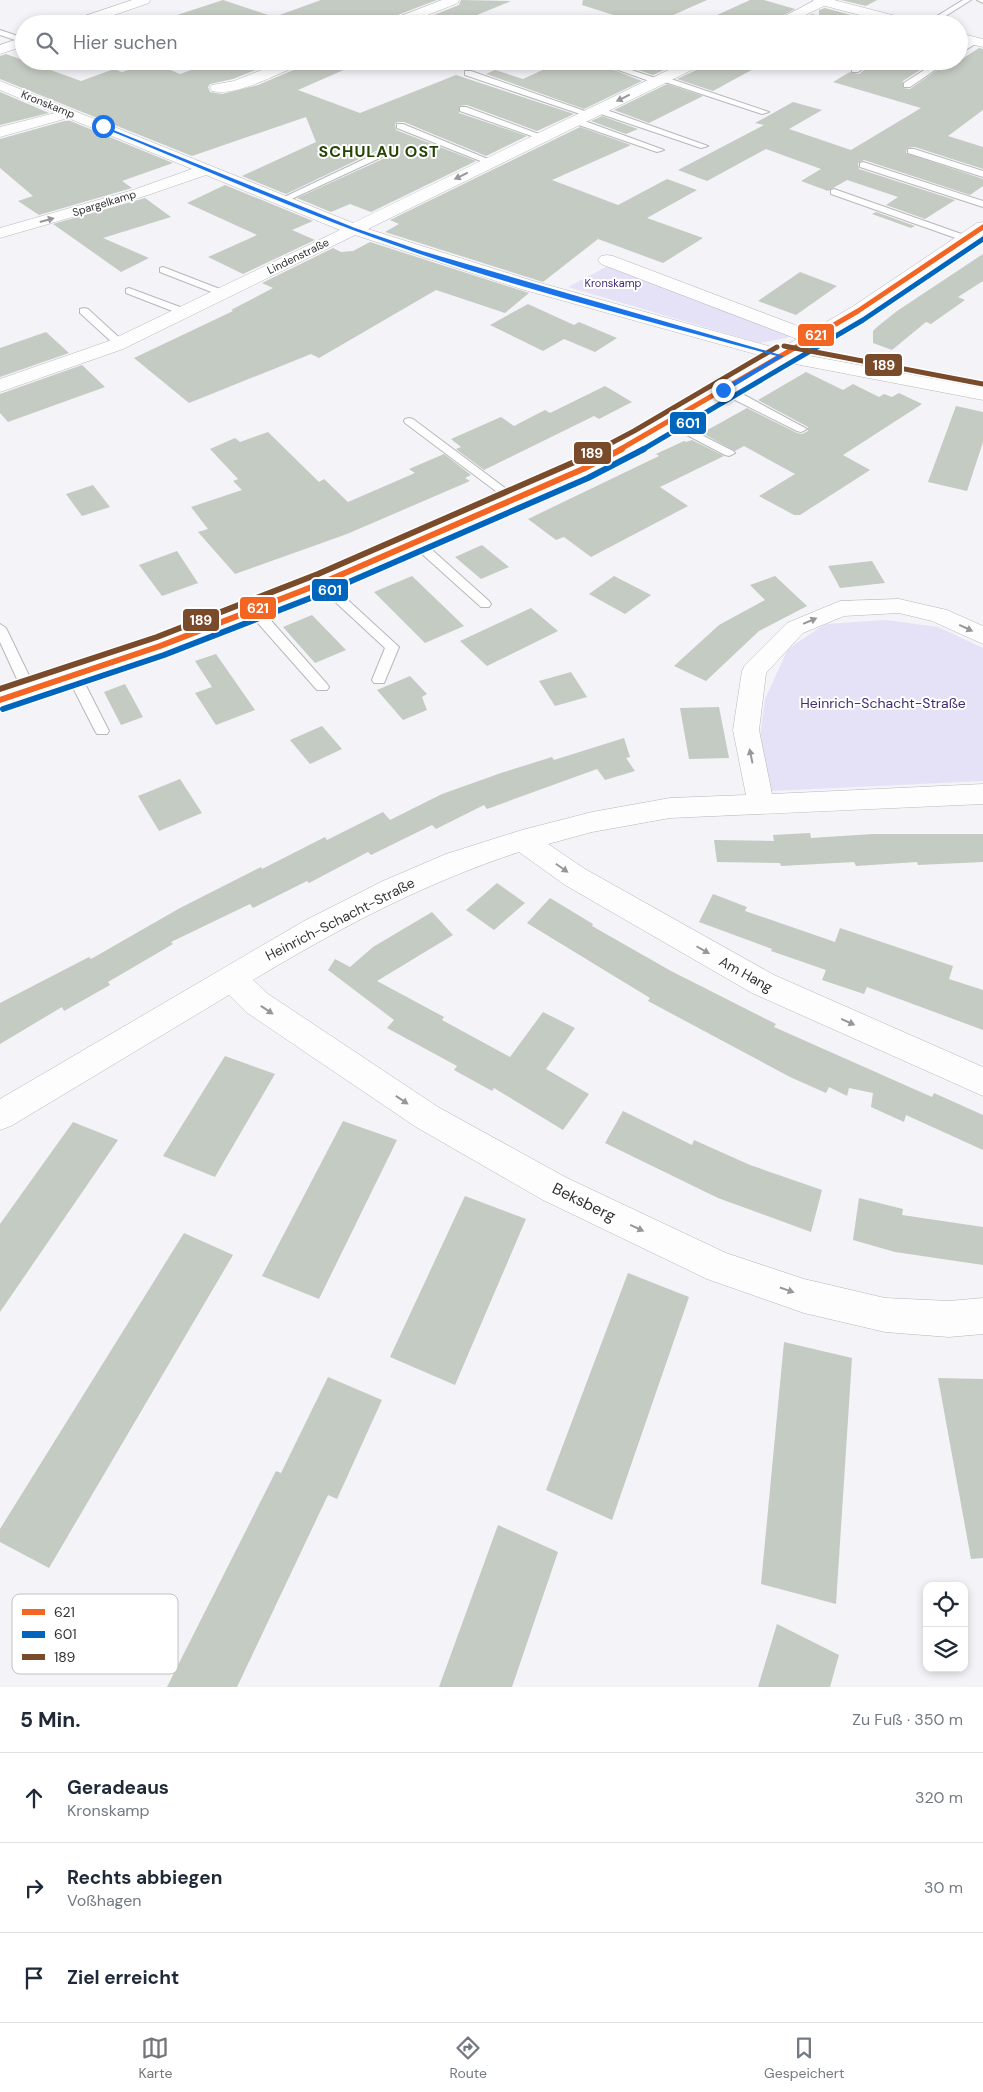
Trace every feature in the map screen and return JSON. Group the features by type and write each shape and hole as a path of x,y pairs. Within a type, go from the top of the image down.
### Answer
{"street":[{"path":"105,0 123,7"},
{"path":"100,15 144,0"},
{"path":"422,0 439,5"},
{"path":"414,15 453,0"},
{"path":"794,15 821,1 875,15"},
{"path":"0,50 15,44"},
{"path":"217,88 237,85 275,70"},
{"name":"Lindenstraße","path":"0,386 119,343 679,70"},
{"name":"Kronskamp","path":"0,85 353,229 420,252 518,282 782,356 983,394"},
{"path":"0,132 70,113"},
{"name":"Spargelkamp","path":"0,233 139,193 208,169"},
{"path":"0,700 160,646 322,583 583,468 670,422 858,311 983,227"},
{"path":"607,260 812,338"},
{"path":"761,804 746,730 754,671 795,628 840,609 899,606 939,615 983,636"},
{"name":"Heinrich-Schacht-Straße","path":"0,1116 314,929 393,889 456,862 522,840 592,822 670,808 983,794"},
{"name":"Am Hang","path":"522,840 575,877 763,984 983,1082"},
{"name":"Beksberg","path":"231,977 257,1003 427,1116 555,1189 720,1267 804,1296 885,1315 949,1319 983,1316"}],"lane":[{"path":"931,15 956,0"},
{"path":"942,15 968,0"},
{"path":"0,32 15,38"},
{"path":"968,48 980,42"},
{"path":"627,70 765,112"},
{"path":"907,85 930,70"},
{"path":"468,73 588,115 704,146"},
{"path":"463,109 542,137"},
{"path":"588,115 660,150"},
{"path":"400,126 491,162"},
{"path":"911,151 983,174"},
{"path":"282,200 379,155"},
{"path":"863,164 983,204"},
{"path":"834,192 967,239"},
{"path":"163,270 222,293"},
{"path":"129,291 184,312"},
{"path":"84,311 119,343"},
{"path":"723,390 801,429"},
{"path":"409,421 513,500"},
{"path":"670,422 728,453"},
{"path":"416,542 485,604"},
{"path":"322,583 392,647 379,680"},
{"path":"254,610 322,688"},
{"path":"0,628 29,690"},
{"path":"74,676 102,731"}],"green space":[{"name":"Kronskamp","path":"610,265 796,334 786,338 759,343 568,287"},
{"name":"Heinrich-Schacht-Straße","path":"886,620 938,627 983,648 983,781 771,791 759,745 765,699 788,649 825,624"}],"building":[{"path":"223,0 268,15 177,15"},
{"path":"321,0 437,0 398,15 280,15"},
{"path":"461,0 511,1 477,15 434,15 459,5"},
{"path":"583,0 707,0 673,15 614,15 582,5"},
{"path":"750,0 764,0 795,9 784,15 717,15"},
{"path":"841,0 877,0 866,6"},
{"path":"825,8 851,15 819,15 819,10"},
{"path":"979,48 983,49 983,110 948,136 983,147 983,169 915,147 907,148 906,153 983,179 983,186 970,195 864,160 858,163 859,169 955,200 925,219 886,205 898,197 847,180 828,191 801,181 821,169 766,149 707,181 678,170 764,125 755,123 793,102 822,110 789,129 851,150 921,108 833,82 850,72 859,74 864,70 920,70 903,81 903,88 910,89 937,70 968,70 968,55"},
{"path":"6,54 15,57 15,70 50,70 81,81 111,70 122,72 128,70 170,70 180,74 191,70 256,70 233,79 210,84 208,87 210,92 222,94 258,85 294,70 344,70 298,90 360,113 456,75 574,114 537,131 467,105 459,106 459,113 527,136 486,156 404,122 397,122 395,124 396,130 476,161 371,212 350,204 331,212 297,198 383,159 384,152 378,150 286,194 242,176 316,142 306,117 192,156 0,79 0,56"},
{"path":"495,70 523,79 542,70 614,70 642,81 584,109 486,74"},
{"path":"638,70 663,70 653,75"},
{"path":"696,70 752,70 713,91 677,79"},
{"path":"667,84 703,96 649,123 614,110"},
{"path":"0,92 49,113 0,125"},
{"path":"602,116 638,129 626,134 591,121"},
{"path":"68,120 173,163 122,181 132,188 39,215 18,201 33,196 0,168 0,139"},
{"path":"580,127 631,145 552,180 618,205 667,179 697,190 647,218 703,238 663,263 598,239 543,282 385,232 399,224 390,220"},
{"path":"225,185 313,221 292,230 315,240 243,274 208,257 257,235 187,203"},
{"path":"145,198 171,217 103,238 149,258 121,272 53,224"},
{"path":"876,212 915,226 911,228 872,214"},
{"path":"370,242 529,293 505,313 436,290 319,358 311,354 189,403 134,358 233,311 231,310 273,288 262,283 333,248 341,252 353,251"},
{"path":"983,254 983,281 958,297 965,300 931,324 926,322 892,350 873,343 873,331 877,327 897,311"},
{"path":"800,272 837,286 796,315 758,301"},
{"path":"528,304 574,325 579,322 617,338 595,352 564,339 543,351 490,325"},
{"path":"46,332 69,353 0,377 0,348"},
{"path":"82,365 105,387 8,422 0,413 0,394"},
{"path":"806,372 843,390 853,384 879,397 884,394 892,397 899,393 922,404 843,455 870,470 800,515 794,515 759,496 795,474 744,446 735,451 702,433 747,408 797,433 802,434 808,431 808,427 758,400"},
{"path":"605,386 632,402 599,419 594,416 484,470 456,449 461,447 451,439 501,417 514,426 545,410 550,413"},
{"path":"956,406 983,412 983,442 967,491 928,482"},
{"path":"268,432 319,482 324,479 348,502 415,473 409,469 444,454 471,475 465,478 470,481 347,534 235,574 198,532 208,529 191,507 242,490 233,481 238,479 210,449 235,438 240,442"},
{"path":"692,440 724,456 660,487 688,506 591,557 564,537 556,540 528,519 659,456 656,454 684,441"},
{"path":"93,485 110,507 82,516 66,494"},
{"path":"482,545 509,567 481,579 455,557"},
{"path":"177,551 198,583 162,596 139,565"},
{"path":"872,561 885,583 840,588 828,566"},
{"path":"412,576 464,626 425,643 374,592"},
{"path":"614,576 651,595 625,614 589,594"},
{"path":"775,576 807,606 759,631 706,681 674,666 719,625 765,600 750,585"},
{"path":"531,608 558,631 487,666 460,641"},
{"path":"312,615 346,650 315,663 283,627"},
{"path":"216,654 255,710 216,725 195,693 212,687 195,661"},
{"path":"571,672 587,697 555,706 539,681"},
{"path":"410,676 427,694 422,697 427,710 403,720 377,690"},
{"path":"125,684 143,717 121,725 104,692"},
{"path":"719,707 729,758 689,759 680,708"},
{"path":"322,726 342,749 310,764 290,740"},
{"path":"624,738 630,757 626,758 635,771 605,780 597,769 487,809 484,805 436,829 432,825 371,855 368,852 309,883 307,881 253,908 250,904 171,942 173,944 108,982 110,985 64,1011 62,1007 0,1044 0,1003 89,957 91,959 180,908 261,867 262,869 325,837 327,840 383,812 390,820 442,794 501,773 552,757 554,760"},
{"path":"180,779 202,813 159,831 138,796"},
{"path":"810,833 811,838 873,834 983,834 983,862 918,865 917,862 856,866 854,862 781,866 780,863 717,862 714,840 774,841 773,835"},
{"path":"497,883 525,903 494,930 466,910"},
{"path":"713,894 747,907 745,911 835,942 840,928 953,966 949,979 983,990 983,1030 867,987 864,994 822,980 826,970 771,951 772,949 699,922"},
{"path":"550,898 593,924 592,926 671,971 776,1024 774,1027 932,1097 934,1093 983,1115 983,1150 906,1115 904,1122 871,1107 873,1093 849,1088 847,1096 829,1087 826,1093 790,1077 648,1001 650,998 527,923"},
{"path":"432,912 453,935 377,981 444,1017 442,1020 510,1057 543,1012 575,1028 546,1069 589,1094 563,1130 494,1088 492,1091 454,1070 457,1066 387,1028 394,1020 328,970 335,959 350,967 373,947"},
{"path":"225,1056 275,1074 215,1177 163,1156"},
{"path":"623,1111 692,1145 694,1140 750,1165 822,1190 811,1232 718,1198 605,1143"},
{"path":"343,1121 397,1140 319,1299 262,1276"},
{"path":"73,1122 118,1140 0,1312 0,1224"},
{"path":"465,1196 526,1219 455,1385 390,1357"},
{"path":"859,1198 903,1209 902,1215 983,1227 983,1265 895,1252 853,1240"},
{"path":"184,1233 233,1255 49,1568 0,1542 0,1529"},
{"path":"628,1273 689,1297 612,1520 546,1490"},
{"path":"784,1342 852,1358 836,1604 761,1584"},
{"path":"328,1377 382,1400 337,1499 328,1495 237,1687 167,1687 174,1674 178,1674 178,1665 276,1471 281,1473"},
{"path":"938,1378 983,1379 983,1558 971,1559"},
{"path":"498,1525 558,1552 512,1687 439,1687"},
{"path":"777,1624 839,1655 830,1687 758,1687"}],"transit line":[{"name":"621","path":"0,700 160,646 322,583 583,469 639,440 858,311 983,227"},
{"name":"601","path":"3,709 164,655 326,592 588,478 644,449 863,320 983,239"},
{"name":"189","path":"784,346 983,384"},
{"name":"189","path":"0,689 157,637 318,574 579,460 634,431 777,347"}],"district":[{"name":"SCHULAU OST","path":"379,151"}],"route":[{"path":"103,126 353,229 420,252 527,285 782,356 723,390"}]}
